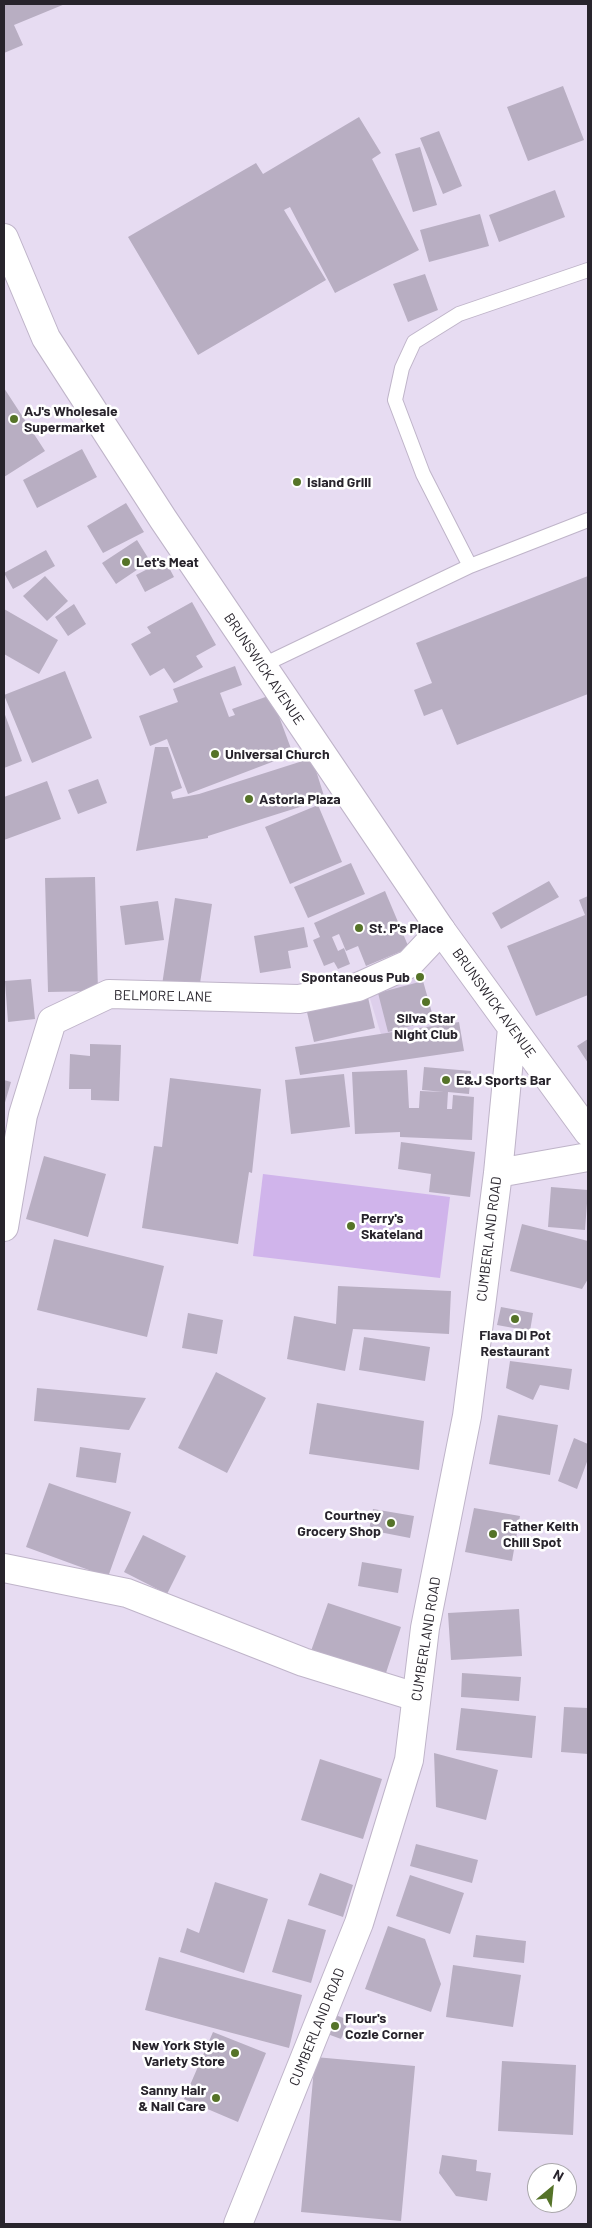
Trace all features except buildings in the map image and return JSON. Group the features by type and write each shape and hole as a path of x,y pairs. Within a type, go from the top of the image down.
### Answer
{"street":[{"name":"BRUNSWICK AVENUE","path":"4,238 46,338 163,519 441,930 588,1132"},
{"name":"BELMORE LANE","path":"4,1227 23,1115 52,1021 109,994 299,999 358,987 409,964 441,930"},
{"name":"CUMBERLAND ROAD","path":"238,2224 360,1923 409,1760 425,1628 467,1416 498,1173 512,1028"},
{"path":"498,1173 588,1157"},
{"path":"4,1568 127,1593 303,1662 416,1696"}],"lane":[{"path":"470,566 423,474 395,400 402,368 414,342 459,314 588,270"},
{"path":"262,666 470,566 588,520"}],"shaded area":[{"path":"420,977 435,1026 383,1041 368,992"},
{"name":"Perry's Skateland","path":"263,1174 450,1197 440,1278 253,1256"}],"place":[{"name":"AJ's Wholesale Supermarket","path":"14,419"},
{"name":"Island Grill","path":"297,482"},
{"name":"Let's Meat","path":"126,562"},
{"name":"Universal Church","path":"215,754"},
{"name":"Astoria Plaza","path":"249,799"},
{"name":"St. P's Place","path":"359,928"},
{"name":"Spontaneous Pub","path":"420,977"},
{"name":"Silva Star Night Club","path":"426,1002"},
{"name":"E&J Sports Bar","path":"446,1080"},
{"name":"Perry's Skateland","path":"351,1226"},
{"name":"Flava Di Pot Restaurant","path":"515,1319"},
{"name":"Courtney Grocery Shop","path":"391,1523"},
{"name":"Father Keith Chill Spot","path":"493,1534"},
{"name":"Flour's Cozie Corner","path":"335,2026"},
{"name":"New York Style Variety Store","path":"235,2053"},
{"name":"Sanny Hair & Nail Care","path":"216,2098"}]}
